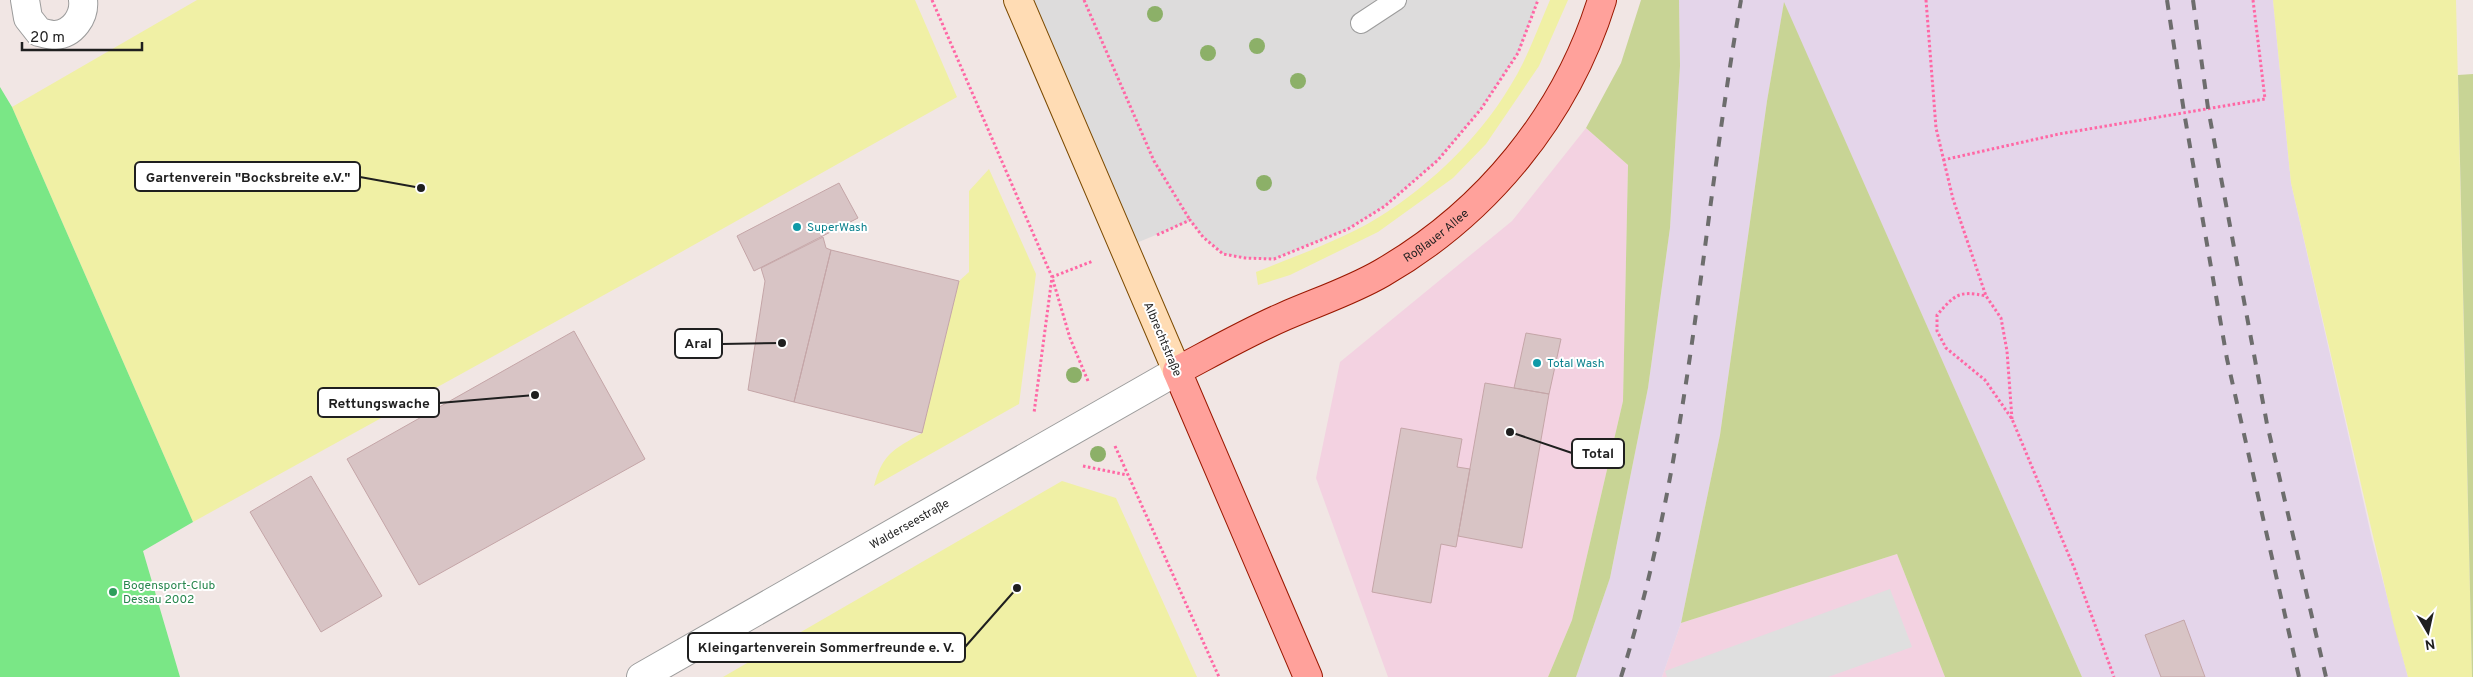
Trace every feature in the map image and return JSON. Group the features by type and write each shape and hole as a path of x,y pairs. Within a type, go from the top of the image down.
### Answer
{"main road":[{"name":"Albrechtstraße","path":"1018,0 1308,677"},
{"name":"Roßlauer Allee","path":"1177,371 1256,329 1343,293 1374,277 1447,230 1477,203 1512,166 1548,115 1574,70 1595,24 1602,0"}],"street":[{"path":"25,0 28,18 39,32 55,35 70,29 81,19 83,0"},
{"name":"Walderseestraße","path":"641,677 1177,371"}],"lane":[{"path":"1361,23 1396,0"}],"path":[{"path":"932,0 1052,277 1070,338 1129,480 1219,677"},
{"path":"1084,0 1154,161 1190,220 1203,237 1223,254 1245,258 1274,259 1348,229 1385,206 1438,160 1481,109 1518,53 1538,0"},
{"path":"1926,0 1936,128 1953,200 1986,296 2000,318 2007,352 2012,420"},
{"path":"1943,160 2059,134 2265,99 2252,0"},
{"path":"1052,277 1190,220"},
{"path":"1028,455 1052,277"},
{"path":"1986,296 1967,292 1951,300 1937,315 1937,331 1946,348 1985,380 2012,420 2075,570 2114,677"}],"shaded area":[{"path":"1018,0 1538,0 1518,53 1481,109 1438,160 1385,206 1348,229 1274,259 1245,258 1223,254 1203,237 1190,221 1124,248"},
{"path":"1679,0 2273,0 2291,183 2372,539 2408,677 2082,677 1784,3 1767,101 1720,435 1681,623 1662,677 1576,677 1610,578 1648,388 1670,228 1680,66"},
{"path":"1586,128 1628,165 1623,401 1572,620 1548,677 1388,677 1316,478 1340,362 1512,221"},
{"path":"1897,554 1945,677 1662,677 1681,623"},
{"path":"1890,589 1912,647 1828,677 1667,677 1665,671"}],"green space":[{"path":"197,0 915,0 957,97 651,269 193,522 12,107"},
{"path":"1550,0 1568,0 1539,66 1486,144 1453,178 1378,232 1290,275 1258,285 1256,272 1357,230 1408,197 1447,164 1482,127 1511,85 1527,55"},
{"path":"1641,0 1679,0 1680,66 1670,228 1648,388 1610,578 1576,677 1548,677 1572,620 1623,401 1628,165 1586,128 1621,63"},
{"path":"2273,0 2456,0 2472,677 2408,677 2393,622 2291,183"},
{"path":"1784,2 2082,677 1945,677 1897,554 1681,623 1720,435 1767,101"},
{"path":"2473,74 2473,677 2472,677 2458,75"},
{"path":"0,87 12,107 193,522 143,551 180,677 0,677"},
{"path":"989,169 1036,274 1019,404 874,486 885,459 896,449 922,433 959,281 969,272 969,191"},
{"path":"1062,481 1116,498 1197,677 723,677"}],"building":[{"name":"SuperWash","path":"839,183 858,218 754,271 737,236"},
{"path":"823,237 826,248 831,250 794,402 748,390 765,281 761,268"},
{"path":"831,250 959,281 922,433 794,402"},
{"path":"574,331 645,459 419,585 347,459"},
{"name":"Total Wash","path":"1526,333 1561,339 1549,394 1514,388"},
{"path":"1485,383 1549,394 1522,548 1458,536"},
{"path":"1401,428 1462,439 1457,467 1470,469 1456,547 1441,544 1431,603 1372,592"},
{"path":"311,476 382,596 321,632 250,512"},
{"path":"2184,620 2205,677 2161,677 2145,635"}],"railway":[{"path":"1621,677 1645,594 1664,510 1679,426 1727,85 1741,0"},
{"path":"2167,0 2184,112 2227,359 2299,677"},
{"path":"2193,0 2208,108 2267,424 2326,677"}],"place":[{"name":"Gartenverein \"Bocksbreite e.V.\"","path":"421,188"},
{"name":"SuperWash","path":"797,227"},
{"name":"Aral","path":"782,343"},
{"name":"Total Wash","path":"1537,363"},
{"name":"Rettungswache","path":"535,395"},
{"name":"Total","path":"1510,432"},
{"name":"Kleingartenverein Sommerfreunde e. V.","path":"1017,588"},
{"name":"Bogensport-Club Dessau 2002","path":"113,592"}]}
